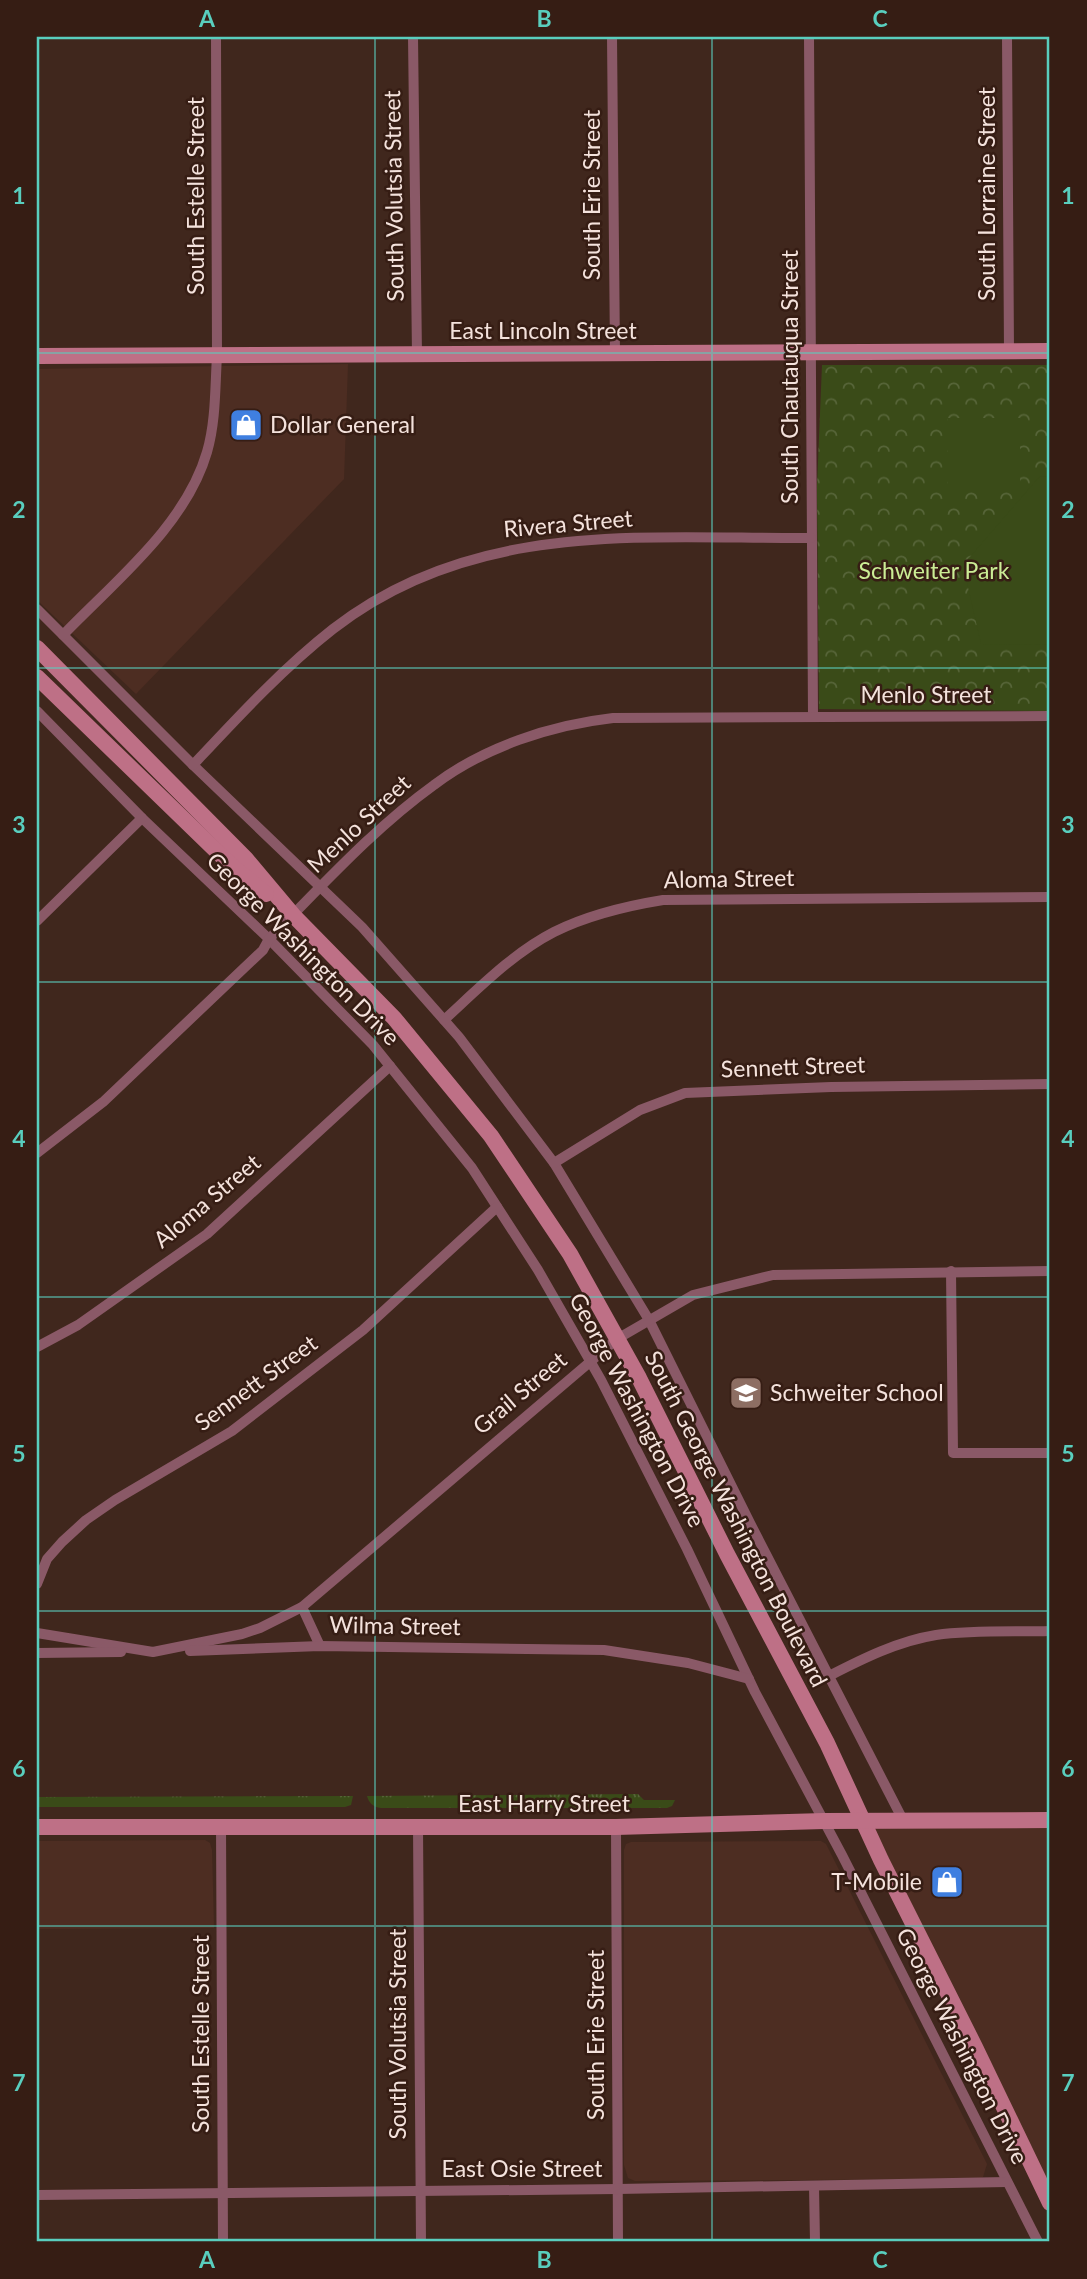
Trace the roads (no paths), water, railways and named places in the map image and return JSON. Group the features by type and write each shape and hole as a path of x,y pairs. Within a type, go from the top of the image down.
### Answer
{"street":[{"name":"South Estelle Street","path":"63,635 169,526 201,471 209,441 217,356 216,37"},
{"name":"South Volutsia Street","path":"413,37 417,355"},
{"name":"South Erie Street","path":"612,37 615,354"},
{"name":"South Chautauqua Street","path":"809,37 813,716"},
{"name":"South Lorraine Street","path":"1007,37 1009,351"},
{"name":"East Lincoln Street","path":"37,356 1050,351"},
{"name":"Rivera Street","path":"193,765 280,675 334,628 396,588 453,563 544,543 599,539 811,538"},
{"name":"George Washington Drive","path":"37,609 193,765 362,927 444,1020 554,1163 649,1320 903,1821"},
{"name":"South George Washington Boulevard","path":"37,648 246,859 293,915 394,1018 491,1136 570,1254 827,1743 862,1821 1050,2203"},
{"name":"South George Washington Boulevard","path":"37,677 233,867 293,915"},
{"name":"George Washington Drive","path":"37,711 373,1045 472,1168 498,1207 591,1361 687,1549 749,1679 1038,2242"},
{"name":"Menlo Street","path":"37,1153 103,1102 263,950 269,939 396,814 436,783 493,752 531,736 591,721 613,719 1050,716"},
{"path":"37,921 142,818"},
{"name":"Aloma Street","path":"444,1020 512,959 553,932 628,906 663,900 1050,897"},
{"name":"Aloma Street","path":"37,1347 78,1325 207,1234 390,1066"},
{"name":"Sennett Street","path":"554,1163 640,1110 685,1093 831,1087 1050,1084"},
{"name":"Sennett Street","path":"37,1584 47,1559 86,1520 232,1431 363,1331 498,1207"},
{"name":"Grail Street","path":"153,1652 242,1634 302,1607 617,1339 693,1295 773,1275 1050,1271"},
{"path":"951,1272 953,1453 1050,1453"},
{"path":"302,1607 320,1646"},
{"path":"829,1676 871,1655 933,1636 972,1632 1050,1631"},
{"path":"37,1633 153,1652"},
{"name":"Wilma Street","path":"37,1653 320,1646 604,1650 688,1663 749,1679"},
{"name":"East Harry Street","path":"37,1827 616,1827 824,1821 1050,1820"},
{"name":"South Estelle Street","path":"221,1825 223,2242"},
{"name":"South Volutsia Street","path":"418,1826 421,2242"},
{"name":"South Erie Street","path":"616,1827 618,2242"},
{"name":"East Osie Street","path":"37,2195 1007,2182"},
{"path":"814,2186 815,2242"}],"place":[{"name":"Dollar General","path":"246,425"},
{"name":"Schweiter School","path":"746,1393"},
{"name":"T-Mobile","path":"947,1882"}],"park label":[{"name":"Schweiter Park","path":"934,571"}]}
